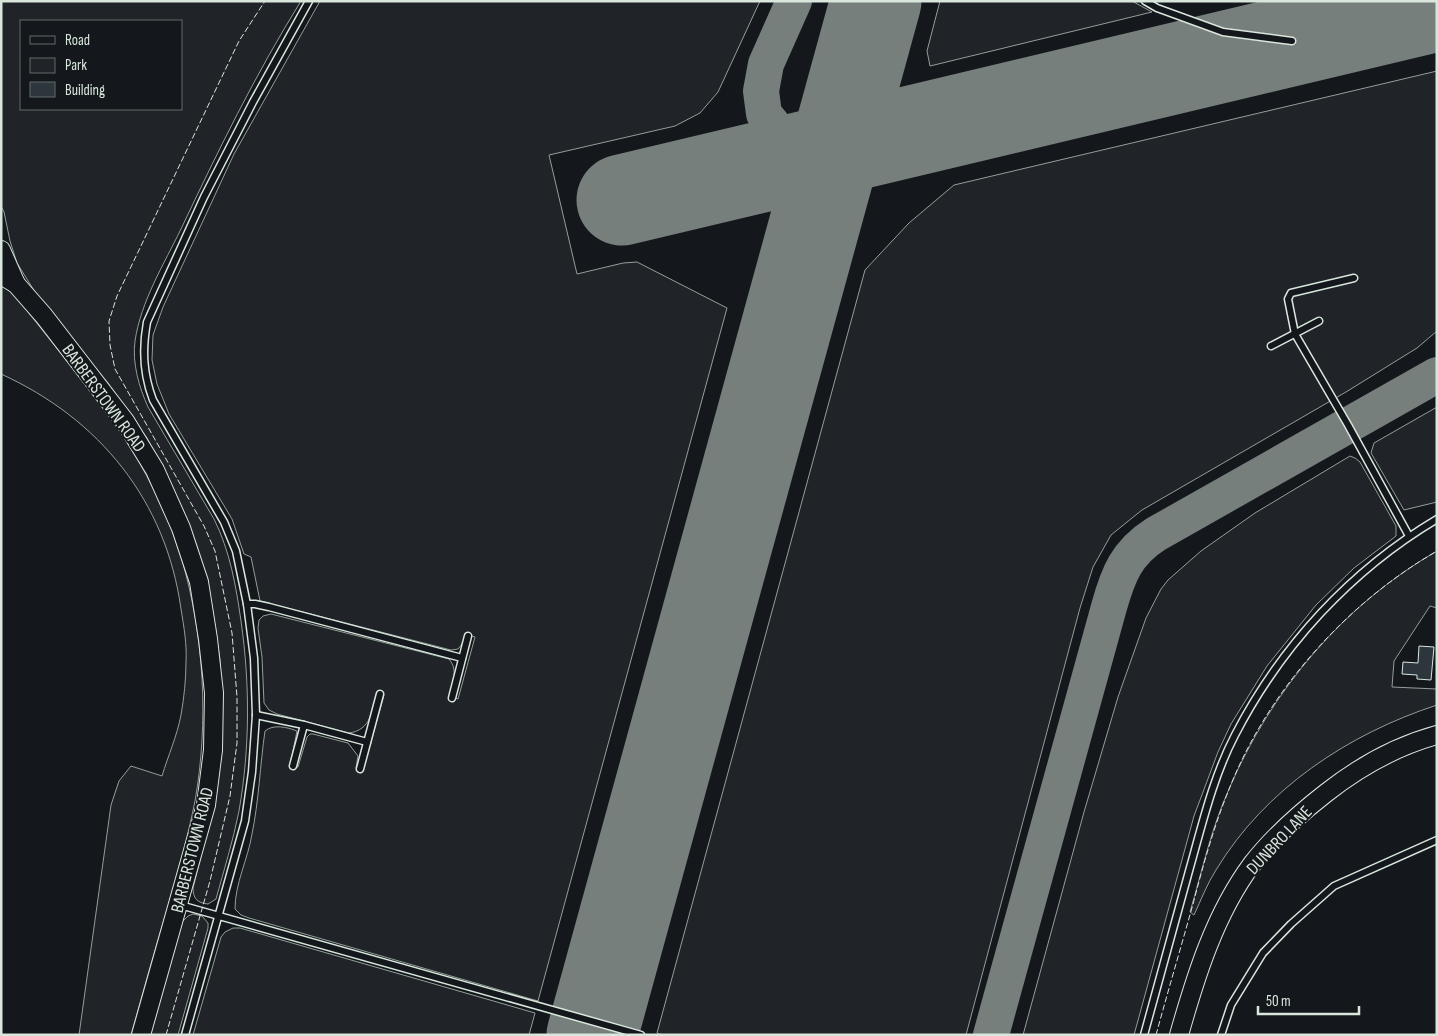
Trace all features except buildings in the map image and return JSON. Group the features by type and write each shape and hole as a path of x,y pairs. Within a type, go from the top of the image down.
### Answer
{"main road":[{"path":"1,250 16,284"},
{"name":"BARBERSTOWN ROAD","path":"1,276 16,284 50,324 125,421 154,470 182,528 199,582 214,692 213,750 206,805 141,1035"},
{"name":"DUNBRO LANE","path":"1179,1035 1203,957 1224,910 1252,864 1296,816 1348,776 1379,758 1419,739 1437,734"}],"lane":[{"path":"185,1035 220,916 245,821 252,772 256,715 254,658 247,604 236,551 224,522 153,400 147,384 144,340 147,322 204,197 252,102 310,1"},
{"path":"1145,1 1157,8 1223,32 1292,41"},
{"path":"1354,278 1291,293 1288,299 1295,334 1409,536"},
{"path":"1271,346 1319,321"},
{"path":"1144,1035 1211,793 1235,735 1262,689 1301,635 1330,602 1364,570 1409,536 1437,519"},
{"path":"247,604 269,607 462,658"},
{"path":"452,698 468,636"},
{"path":"360,768 380,694"},
{"path":"256,715 304,725 367,742"},
{"path":"293,766 304,725"},
{"path":"1221,1035 1230,1005 1263,953 1291,924 1334,886 1437,840"},
{"path":"179,905 641,1035"}],"green space":[{"path":"1,1 301,1 268,57 238,114 161,269 142,312 134,349 137,375 148,407 220,531 228,556 241,621 246,668 248,716 243,787 234,833 216,899 208,904 196,899 193,888 212,813 222,723 220,660 212,606 197,547 181,506 147,438 108,383 43,305 17,263 1,206"},
{"path":"320,1 760,1 718,92 700,113 675,126 549,155 577,274 623,263 637,262 727,308 538,1001 249,918 241,915 235,909 239,880 250,843 254,821 265,731 272,727 285,727 297,731 290,766 298,767 307,737 313,734 348,743 358,756 356,768 363,770 384,695 377,693 372,713 366,724 362,728 349,733 277,714 269,710 264,703 259,620 263,616 271,614 449,659 454,668 454,673 449,696 458,699 475,637 466,634 458,649 451,650 260,601 251,557 244,554 232,519 169,414 157,384 152,360 153,335 163,307 234,154"},
{"path":"940,1 1132,1 1152,12 930,66 927,51"},
{"path":"1437,71 1437,331 1417,348 1346,392 1142,510 1111,535 1093,567 1080,608 966,1035 662,1035 657,1033 865,270 909,223 954,185"},
{"path":"1,282 12,292 83,382 123,436 139,462 154,489 178,546 195,619 202,679 203,710 202,741 195,801 179,867 131,1035 79,1035 111,805 119,781 131,766 162,776 179,723 185,689 186,656 181,609 173,570 160,533 144,499 122,468 98,440 69,415 37,393 1,374"},
{"path":"1437,407 1437,502 1404,510 1371,453 1374,443"},
{"path":"1350,456 1360,462 1396,526 1396,536 1354,568 1316,605 1267,666 1231,724 1218,752 1194,816 1134,1035 1023,1035 1084,812 1118,697 1146,618 1161,589 1168,580 1201,551 1255,513"},
{"path":"1437,551 1437,608 1430,606 1394,661 1392,687 1437,689 1437,705 1404,717 1341,749 1312,768 1284,790 1259,814 1236,841 1213,875 1194,915 1190,912 1207,850 1229,789 1246,753 1288,685 1341,624 1371,597"},
{"path":"193,914 202,916 208,923 208,928 178,1035 149,1035 182,922"},
{"path":"233,928 240,928 535,1013 529,1035 193,1035 221,937 225,932"}],"taxiway":[{"path":"794,1 766,64 761,91 764,114 778,131 791,142 825,152"},
{"path":"1372,22 1419,1"},
{"path":"991,1035 1109,607 1120,575 1130,557 1156,534 1437,375"}],"runway":[{"path":"592,1035 876,1"},
{"path":"622,200 1437,6"}],"fence":[{"path":"166,1035 210,881 230,796 237,743 237,697 232,633 215,551 204,526 115,369 110,345 109,321 117,296 239,41 265,1"},
{"path":"1156,1035 1218,820 1244,755 1264,720 1312,654 1340,624 1371,597 1437,551"}]}
